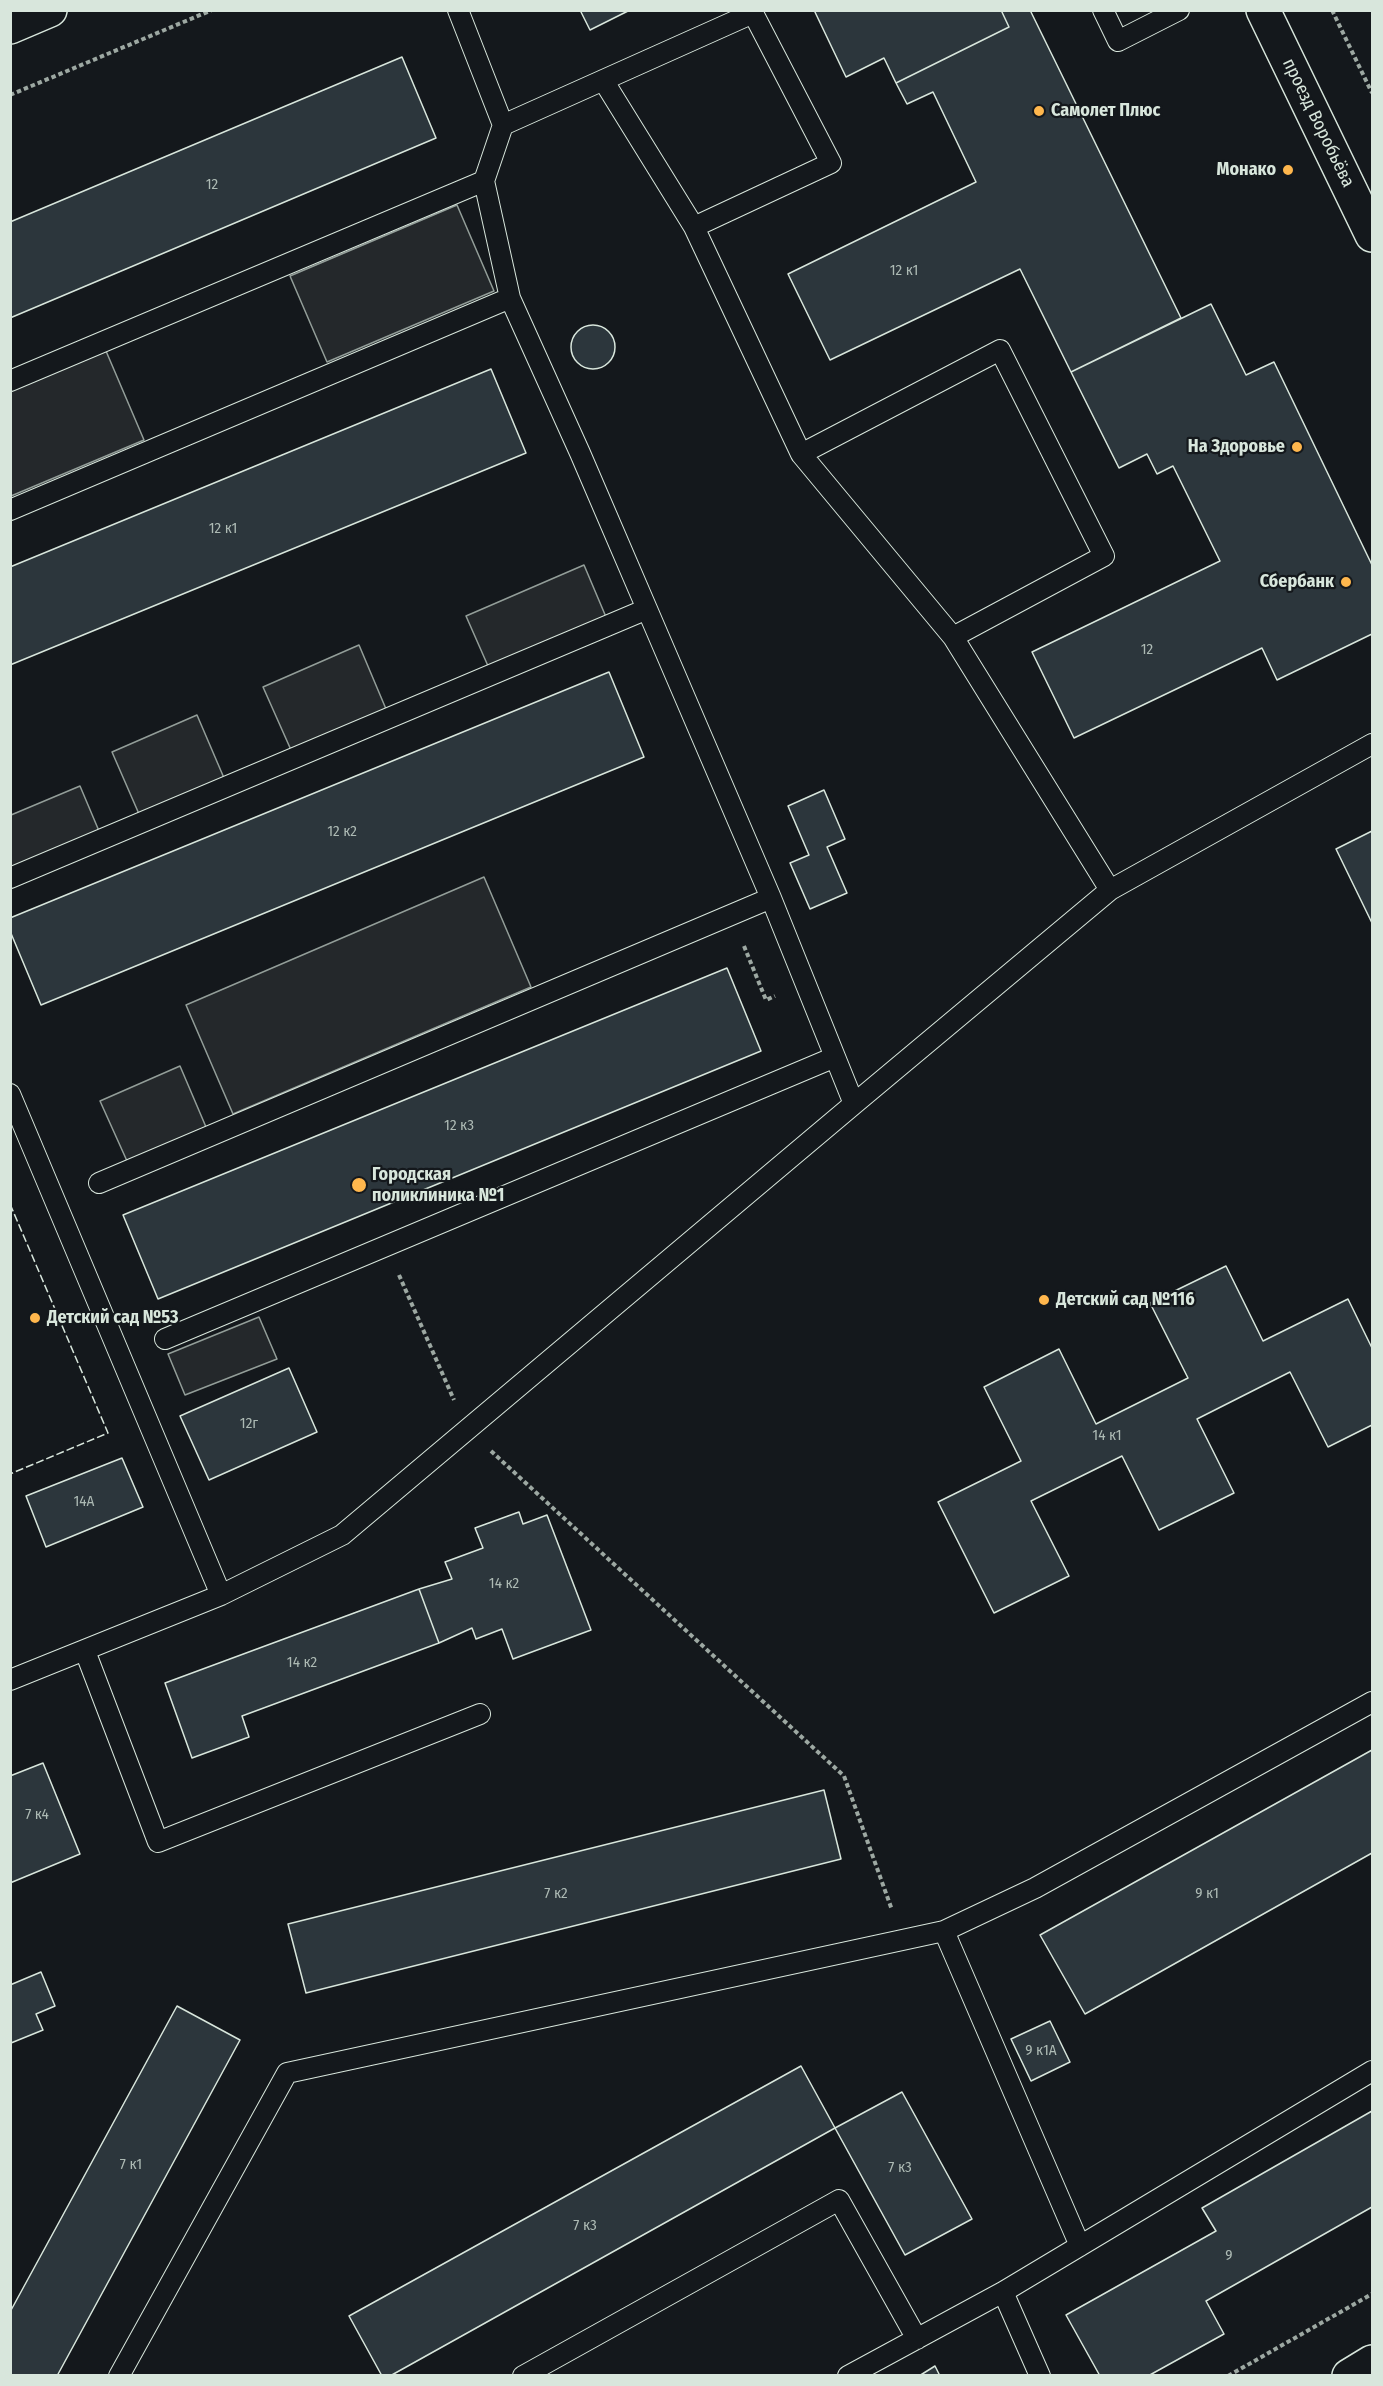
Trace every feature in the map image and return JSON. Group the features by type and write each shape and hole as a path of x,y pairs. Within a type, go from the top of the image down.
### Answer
{"main road":[{"path":"10,27 50,10"},
{"name":"проезд Воробьёва","path":"1263,10 1372,235"},
{"path":"1349,2376 1372,2362"}],"lane":[{"path":"458,10 503,125 484,181 510,298 580,453 771,898 854,1104"},
{"path":"1102,10 1118,41 1179,10"},
{"path":"503,125 753,13 831,163 694,227"},
{"path":"603,80 694,227 801,454 953,637 1110,890"},
{"path":"10,381 484,181"},
{"path":"10,510 510,298"},
{"path":"801,454 1000,350 1104,556 953,637"},
{"path":"10,878 647,609"},
{"path":"10,1680 221,1595 342,1535 1110,890 1372,744"},
{"path":"99,1183 771,898"},
{"path":"165,1339 835,1057"},
{"path":"10,1094 221,1595"},
{"path":"85,1651 158,1842 480,1714"},
{"path":"119,2376 287,2073 944,1931 1035,1888 1372,1702"},
{"path":"944,1931 1080,2246"},
{"path":"848,2376 1003,2292 1372,2071"},
{"path":"523,2376 839,2200 916,2339"},
{"path":"1003,2292 1040,2376"}],"path":[{"path":"10,95 212,10"},
{"path":"1332,10 1372,93"},
{"path":"386,1246 468,1430 844,1776 902,1939"},
{"path":"1228,2376 1372,2294"}],"shaded area":[{"path":"457,205 494,291 327,362 290,276"},
{"path":"106,351 144,440 11,496 11,391"},
{"path":"584,565 606,617 488,666 466,616"},
{"path":"359,645 386,709 291,750 263,687"},
{"path":"197,715 224,778 139,814 112,752"},
{"path":"80,786 99,831 11,868 11,815"},
{"path":"484,877 531,987 233,1114 186,1005"},
{"path":"180,1066 206,1127 127,1161 100,1101"},
{"path":"259,1317 277,1359 185,1395 168,1354"}],"building":[{"path":"580,10 630,10 590,30"},
{"path":"814,10 1001,10 1009,27 896,83 884,58 846,77"},
{"path":"1001,10 1030,10 1181,318 1071,372 1020,269 830,360 788,274 976,182 933,92 907,104 896,83 1009,27"},
{"path":"402,57 436,138 10,318 10,222"},
{"path":"1211,304 1246,375 1274,362 1372,565 1372,634 1277,680 1262,648 1074,738 1032,652 1220,561 1173,466 1157,474 1147,454 1119,468 1071,372"},
{"path":"593,325 609,331 615,347 609,363 593,369 577,363 571,347 577,331"},
{"path":"491,369 526,453 10,665 10,567"},
{"path":"609,672 644,757 41,1005 10,931 10,918"},
{"path":"824,790 845,839 827,847 847,893 810,909 790,863 809,855 788,806"},
{"path":"1372,831 1372,923 1336,849"},
{"path":"727,968 761,1051 158,1299 123,1215"},
{"path":"1226,1266 1263,1341 1348,1299 1372,1348 1372,1425 1328,1447 1290,1372 1197,1419 1234,1493 1159,1530 1122,1456 1031,1501 1069,1576 994,1613 938,1502 1021,1461 984,1387 1059,1349 1096,1424 1188,1378 1150,1303"},
{"path":"289,1368 317,1432 209,1480 180,1416"},
{"path":"122,1458 143,1507 46,1547 26,1496"},
{"path":"519,1512 523,1524 547,1515 591,1630 513,1659 502,1629 476,1639 472,1628 439,1643 419,1589 452,1579 445,1562 483,1548 475,1528"},
{"path":"419,1589 439,1643 242,1716 249,1737 192,1758 165,1683"},
{"path":"1372,1750 1372,1853 1085,2014 1040,1935"},
{"path":"43,1763 80,1854 10,1883 10,1776"},
{"path":"824,1790 841,1859 306,1993 288,1924"},
{"path":"41,1972 55,2006 36,2014 43,2030 11,2043 10,1985"},
{"path":"177,2006 240,2040 57,2376 10,2376 10,2312"},
{"path":"1050,2021 1070,2062 1031,2081 1011,2039"},
{"path":"801,2066 835,2128 390,2376 382,2376 349,2316"},
{"path":"902,2092 972,2219 905,2255 835,2128"},
{"path":"1372,2111 1372,2207 1206,2301 1224,2334 1148,2376 1100,2376 1066,2315 1216,2231 1202,2208"},
{"path":"935,2366 940,2376 919,2376"}],"fence":[{"path":"10,1204 108,1433 10,1474"}],"place":[{"name":"Самолет Плюс","path":"1039,111"},
{"name":"Монако","path":"1288,170"},
{"name":"На Здоровье","path":"1297,447"},
{"name":"Сбербанк","path":"1346,582"},
{"name":"Городская поликлиника №1","path":"359,1185"},
{"name":"Детский сад №116","path":"1044,1300"},
{"name":"Детский сад №53","path":"35,1318"}]}
